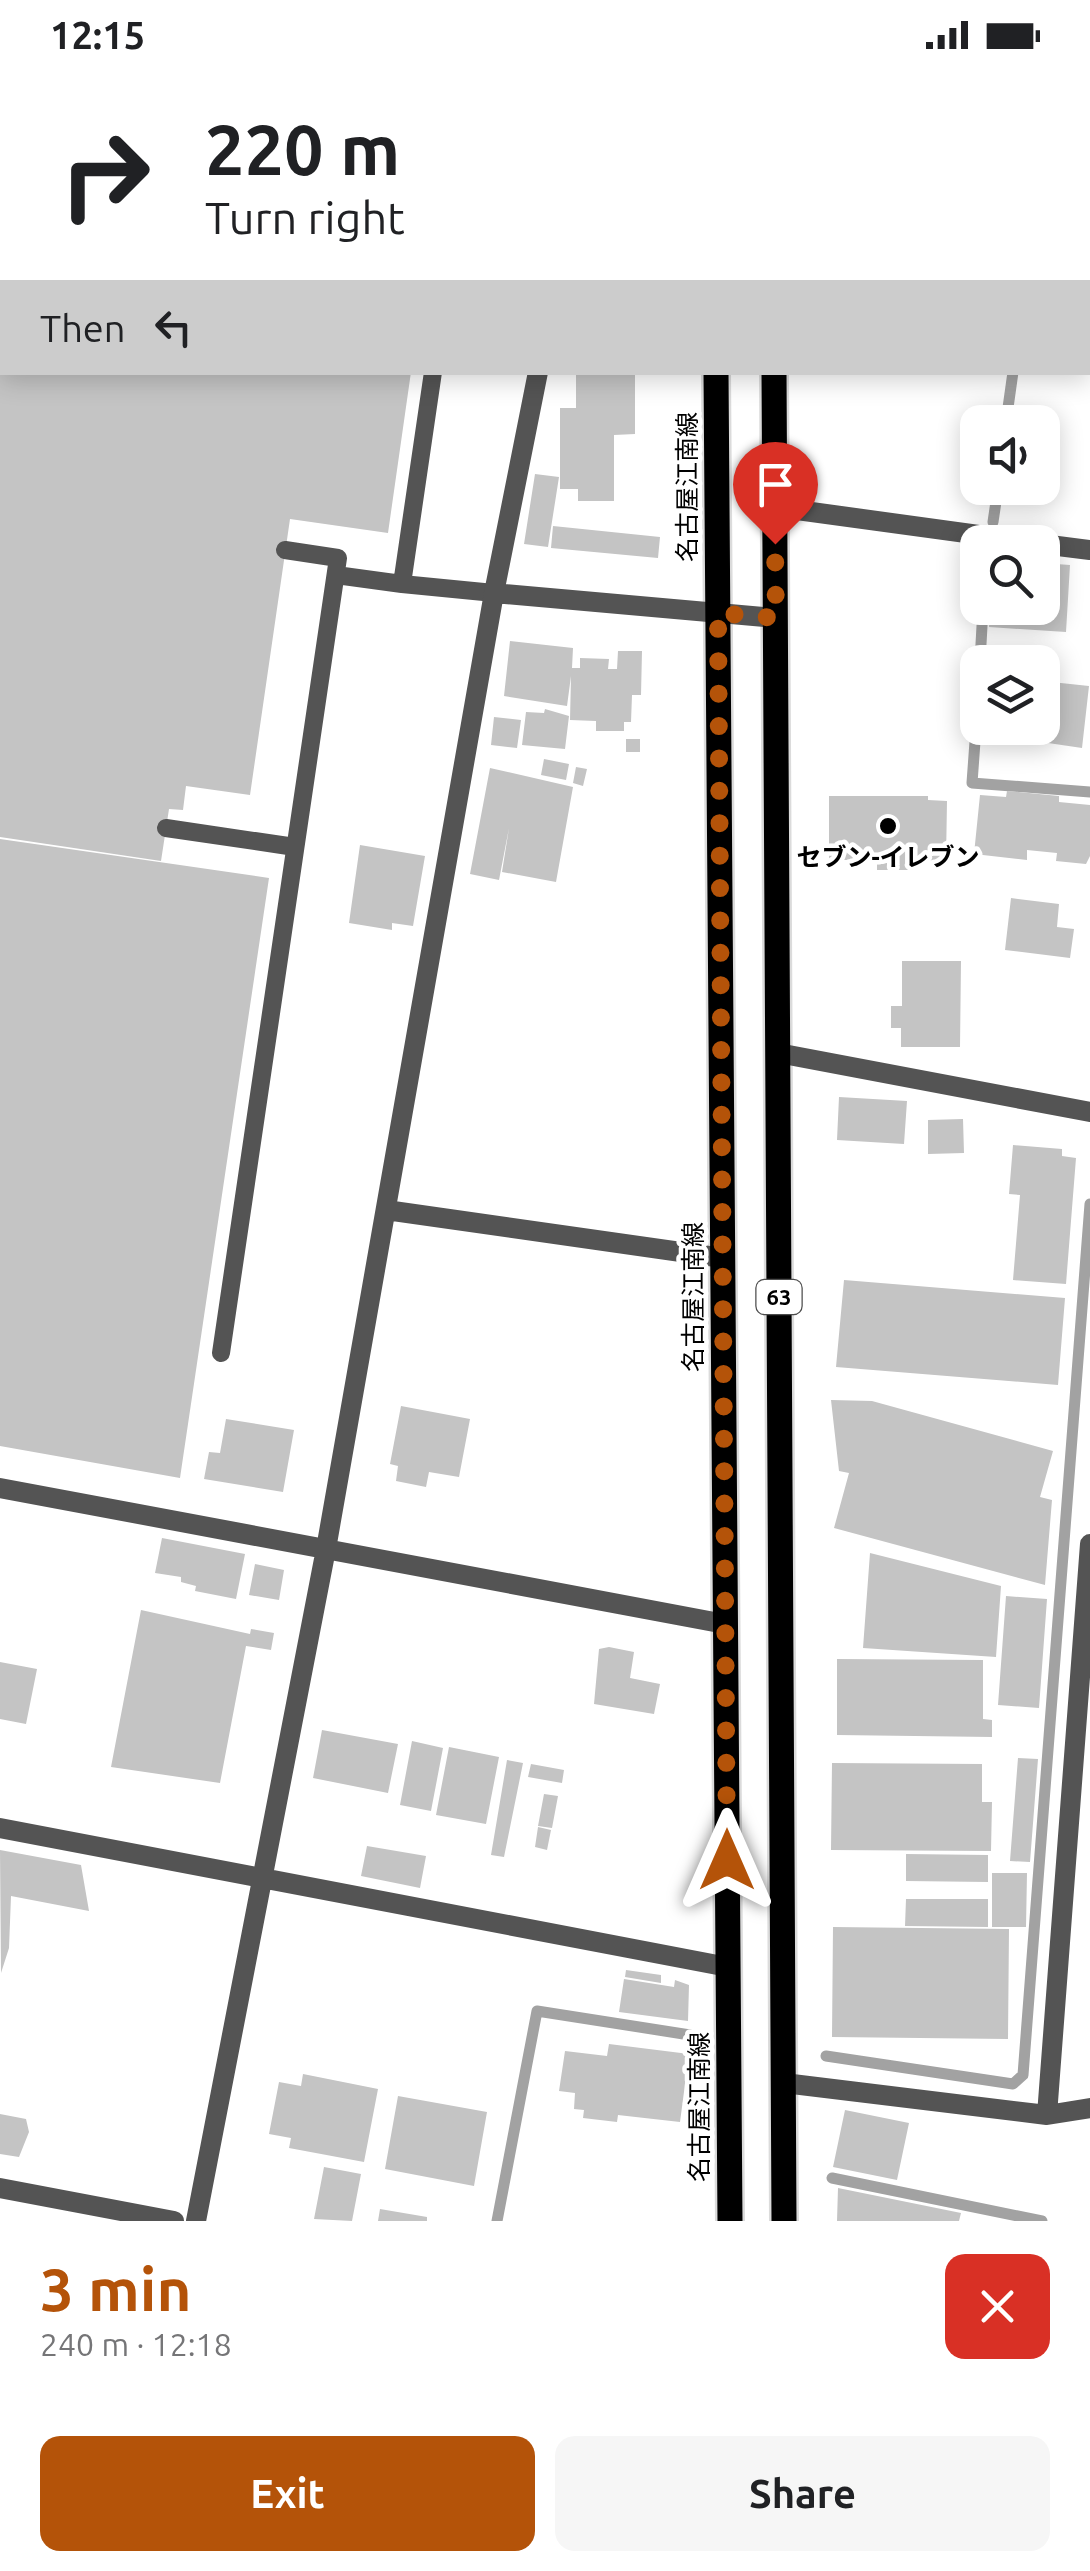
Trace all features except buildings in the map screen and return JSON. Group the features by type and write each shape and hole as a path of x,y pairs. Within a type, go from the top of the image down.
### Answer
{"main road":[{"name":"名古屋江南線","path":"716,375 730,2221"},
{"name":"63","path":"774,375 784,2221"}],"street":[{"path":"196,2221 326,1549 494,593 537,375"},
{"path":"775,507 960,532"},
{"path":"1060,546 1090,550"},
{"path":"494,593 776,618"},
{"path":"778,1053 1090,1112"},
{"path":"386,1210 722,1258"},
{"path":"0,1488 725,1624"},
{"path":"1048,2114 1082,1765 1090,1544"},
{"path":"0,1828 728,1968"},
{"path":"784,2084 1048,2114 1090,2108"},
{"path":"0,2188 174,2221"}],"lane":[{"path":"402,584 434,375"},
{"path":"221,1353 338,558 285,550"},
{"path":"336,575 494,593"},
{"path":"166,828 295,848"}],"waterway":[{"path":"1008,405 1013,375"},
{"path":"993,522 996,505"},
{"path":"981,645 982,625"},
{"path":"975,745 972,783 1090,792"},
{"path":"826,2056 1013,2084 1023,2075 1090,1204"},
{"path":"497,2221 537,2011 690,2035"},
{"path":"832,2178 1042,2221"}],"place":[{"name":"セブン-イレブン","path":"888,826"}],"route":[{"path":"727,1860 718,613 776,618 775,544"}]}
